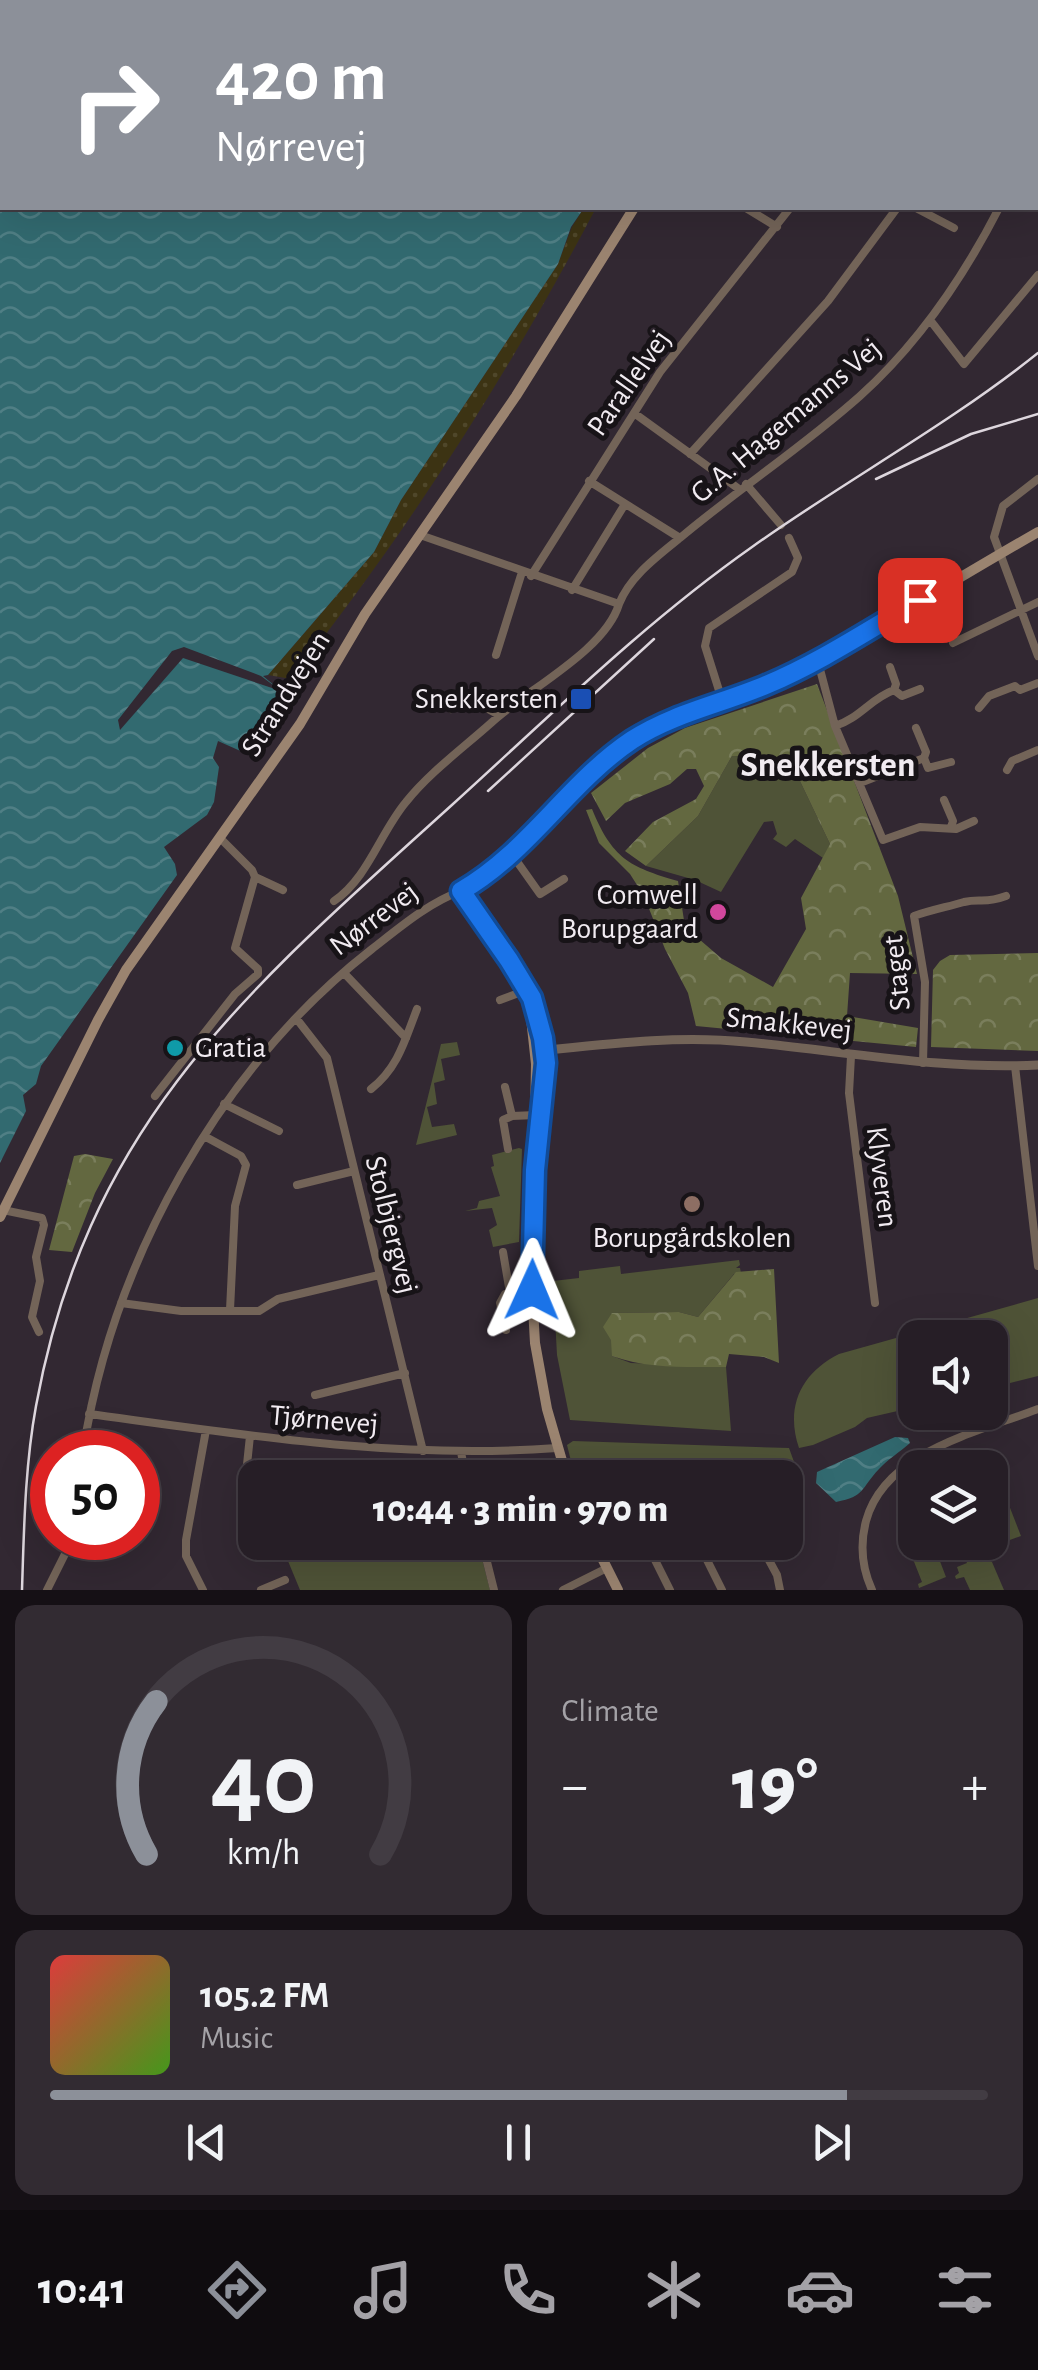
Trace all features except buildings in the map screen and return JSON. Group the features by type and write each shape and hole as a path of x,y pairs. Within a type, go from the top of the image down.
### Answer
{"main road":[{"name":"Strandvejen","path":"1,1213 126,970 300,724 365,614 516,396 633,210"},
{"name":"Nørrevej","path":"461,891 511,854 627,744 672,718 764,686 1038,532"},
{"path":"461,891 509,960 536,1010 540,1051 532,1290 540,1379 561,1460"},
{"path":"603,1560 618,1590"}],"street":[{"path":"749,210 777,226"},
{"name":"Parallelvej","path":"496,655 526,574 660,372 789,210"},
{"path":"690,454 828,301 896,210"},
{"path":"920,210 954,228"},
{"name":"G.A. Hagemanns Vej","path":"334,901 351,887 406,801 499,715 548,681 610,624 633,579 743,486 861,395 930,320 966,269 998,210"},
{"path":"930,320 964,364 1038,275"},
{"path":"634,412 690,454 743,486 781,525"},
{"path":"1038,479 1003,506 994,537 1038,656"},
{"path":"590,481 680,538"},
{"path":"572,590 625,504"},
{"path":"420,535 619,604"},
{"path":"722,700 706,646 709,628 792,572 798,558 788,538"},
{"path":"953,642 1038,602"},
{"path":"817,658 836,726 883,840 920,827 956,829 974,821"},
{"path":"890,667 894,690"},
{"path":"979,708 989,696 1038,683"},
{"path":"894,690 902,696 920,689"},
{"path":"836,726 855,720 873,698 894,690"},
{"path":"452,709 463,695 499,715"},
{"path":"916,728 928,768 951,762"},
{"path":"1006,770 1012,761 1038,750"},
{"path":"860,783 924,758"},
{"path":"944,800 954,821 951,827"},
{"path":"155,1096 235,994 258,974 258,969 235,948 254,877 252,870 221,839"},
{"path":"511,854 540,894 564,878"},
{"path":"254,877 283,890"},
{"name":"Nørrevej","path":"86,1430 121,1303 143,1250 224,1104 296,1018 344,972 418,915 461,891"},
{"name":"Staget","path":"924,1063 925,982 914,916 940,906 952,907 968,900 989,903 1006,896"},
{"path":"344,972 406,1038"},
{"path":"500,1000 524,990"},
{"path":"372,1090 392,1069 416,1009"},
{"name":"Stolbjergvej","path":"296,1018 327,1058 423,1451"},
{"name":"Smakkevej","path":"540,1051 693,1040 742,1041 924,1063 1038,1066"},
{"name":"Klyveren","path":"851,1056 849,1093 875,1303"},
{"path":"1015,1066 1038,1266"},
{"path":"506,1087 512,1116"},
{"path":"224,1104 279,1130"},
{"path":"508,1148 503,1120 537,1115"},
{"path":"204,1136 241,1156 246,1166 235,1206 230,1310"},
{"path":"296,1185 354,1171"},
{"path":"1,1213 42,1218 44,1225 36,1257 40,1281 32,1316 39,1332"},
{"path":"503,1252 510,1293"},
{"path":"121,1303 181,1311 259,1311 278,1299 379,1275"},
{"path":"506,1330 500,1302 505,1294 532,1290"},
{"path":"315,1395 404,1373"},
{"path":"872,1590 864,1564 864,1530 868,1513 885,1483 912,1460 1038,1409"},
{"name":"Tjørnevej","path":"89,1414 250,1436 423,1451 557,1448"},
{"path":"203,1590 186,1556 186,1540 206,1430"},
{"path":"247,1460 250,1436"},
{"path":"461,1452 463,1460"},
{"path":"47,1590 62,1560"},
{"path":"486,1560 494,1590"},
{"path":"655,1560 670,1590"},
{"path":"707,1560 722,1590"},
{"path":"769,1560 780,1590"},
{"path":"563,1590 607,1568"},
{"path":"261,1590 285,1580"}],"green space":[{"path":"817,684 898,896 917,974 850,973 847,1016 918,1028 916,1047 696,1026 688,993 644,896 630,874 599,843 586,810 592,809 607,839 624,858 678,881 685,927 721,958 773,987 806,929 801,898 830,844 789,758 732,756 698,816 646,866 625,851 653,822 696,799 704,786 696,769 687,769 670,784 625,803 606,821 591,793 648,748 685,728"},
{"path":"732,756 789,758 830,844 826,860 795,839 786,847 773,839 777,834 773,821 764,822 721,892 646,866 698,816"},
{"path":"1038,953 1038,1051 931,1047 933,970 940,961 950,955"},
{"path":"457,1042 460,1055 441,1059 445,1080 434,1083 437,1104 427,1107 432,1127 454,1124 457,1135 416,1145 441,1044"},
{"path":"519,1148 519,1242 493,1247 489,1230 497,1225 492,1208 465,1211 477,1208 479,1201 500,1196 491,1167 492,1155"},
{"path":"74,1156 113,1159 72,1252 49,1250"},
{"path":"739,1260 736,1268 741,1273 734,1274 698,1317 679,1312 612,1313 612,1356 631,1363 726,1367 731,1431 570,1420 557,1355 553,1281 579,1278 579,1271 620,1266 621,1274"},
{"path":"774,1269 779,1363 764,1357 729,1354 726,1367 668,1366 612,1356 611,1340 603,1327 612,1313 679,1312 698,1317 736,1272"},
{"path":"1038,1298 1038,1376 1008,1384 1008,1320 960,1320"},
{"path":"898,1337 898,1411 867,1418 855,1427 799,1448 794,1419 799,1393 815,1371 839,1354"},
{"path":"573,1441 789,1448 793,1460 571,1460 567,1445"},
{"path":"1008,1503 1021,1536 1008,1541"},
{"path":"482,1560 490,1590 300,1590 288,1561"},
{"path":"913,1560 940,1560 946,1577 919,1588 922,1582"},
{"path":"966,1560 992,1562 1004,1590 970,1590 964,1577 955,1576 959,1573 957,1567 967,1563"}],"sand":[{"path":"583,210 595,210 528,331 416,509 291,679 268,675 374,552 401,500 558,264"}],"water":[{"path":"0,210 583,210 571,227 558,264 401,500 374,552 268,675 263,676 281,691 274,712 245,753 218,741 213,758 219,767 214,802 207,815 164,847 177,875 41,1066 36,1084 23,1095 26,1111 0,1163"},
{"path":"895,1437 908,1438 910,1443 898,1450 858,1494 846,1500 836,1502 816,1483 817,1472"}],"pier":[{"path":"184,647 261,676 281,691 183,658 120,730 118,720 172,651"}],"railway":[{"path":"22,1590 32,1429 61,1306 95,1217 138,1139 188,1067 310,935 636,638 752,547 969,404 1038,353"},
{"path":"876,479 971,434 1038,414"},
{"path":"488,791 654,639"}],"place":[{"name":"Snekkersten","path":"581,699"},
{"name":"Comwell Borupgaard","path":"718,912"},
{"name":"Gratia","path":"175,1048"},
{"name":"Borupgårdskolen","path":"692,1204"}],"district":[{"name":"Snekkersten","path":"828,765"}],"route":[{"path":"532,1290 535,1170 546,1063 543,1038 532,998 461,891 495,868 611,756 648,730 786,676 920,600"}]}
